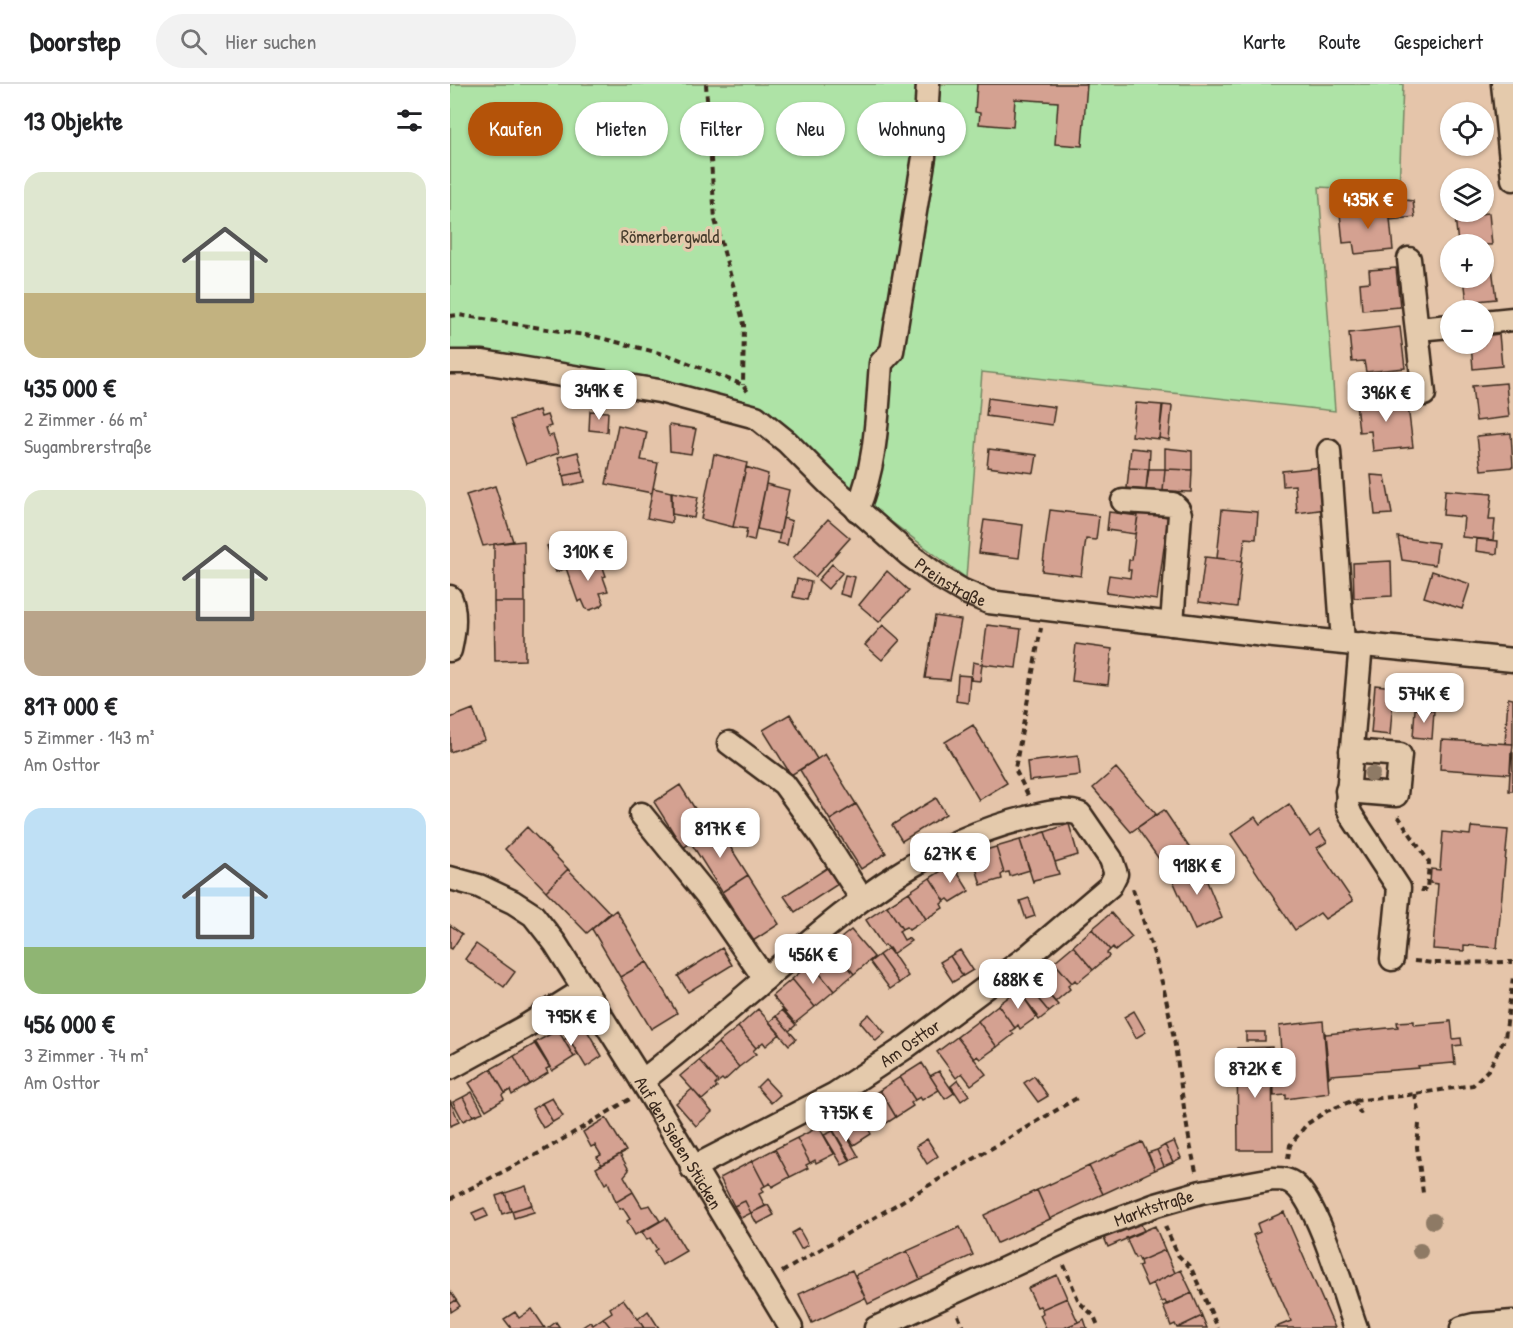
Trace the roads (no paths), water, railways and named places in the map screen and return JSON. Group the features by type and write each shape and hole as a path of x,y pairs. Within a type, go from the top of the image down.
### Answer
{"street":[{"path":"857,510 867,486 872,460 881,363 892,351 924,157 928,84"},
{"path":"1503,84 1513,179"},
{"path":"1409,259 1424,394"},
{"path":"1494,321 1513,319"},
{"path":"1418,329 1440,327"},
{"name":"Preinstraße","path":"450,362 483,362 659,391 756,417 787,442 857,510 908,554 941,578 989,602 1513,660"},
{"path":"1329,451 1352,643 1351,751 1347,805 1351,815 1399,888 1392,959"},
{"path":"1123,501 1173,504 1180,514 1172,624"},
{"path":"450,597 453,604 454,625 450,650"},
{"path":"644,1085 765,979 862,899 823,838 784,784 729,743"},
{"path":"1347,791 1396,795 1400,755 1351,751"},
{"name":"Am Osttor","path":"692,1168 835,1094 906,1047 1028,956 1110,886 1116,874 1111,859 1080,814 1067,811 994,826 938,850 895,875 862,899"},
{"path":"641,814 706,894 765,979"},
{"name":"Auf den Sieben Stücken","path":"450,878 479,886 513,902 533,915 555,943 791,1328"},
{"path":"450,1068 523,1028 585,989"},
{"name":"Marktstraße","path":"876,1328 1089,1230 1156,1204 1201,1192 1273,1179 1286,1179 1296,1186 1314,1211 1356,1328"},
{"path":"1462,1328 1513,1322"}],"park label":[{"name":"Römerbergwald","path":"670,236"}]}
